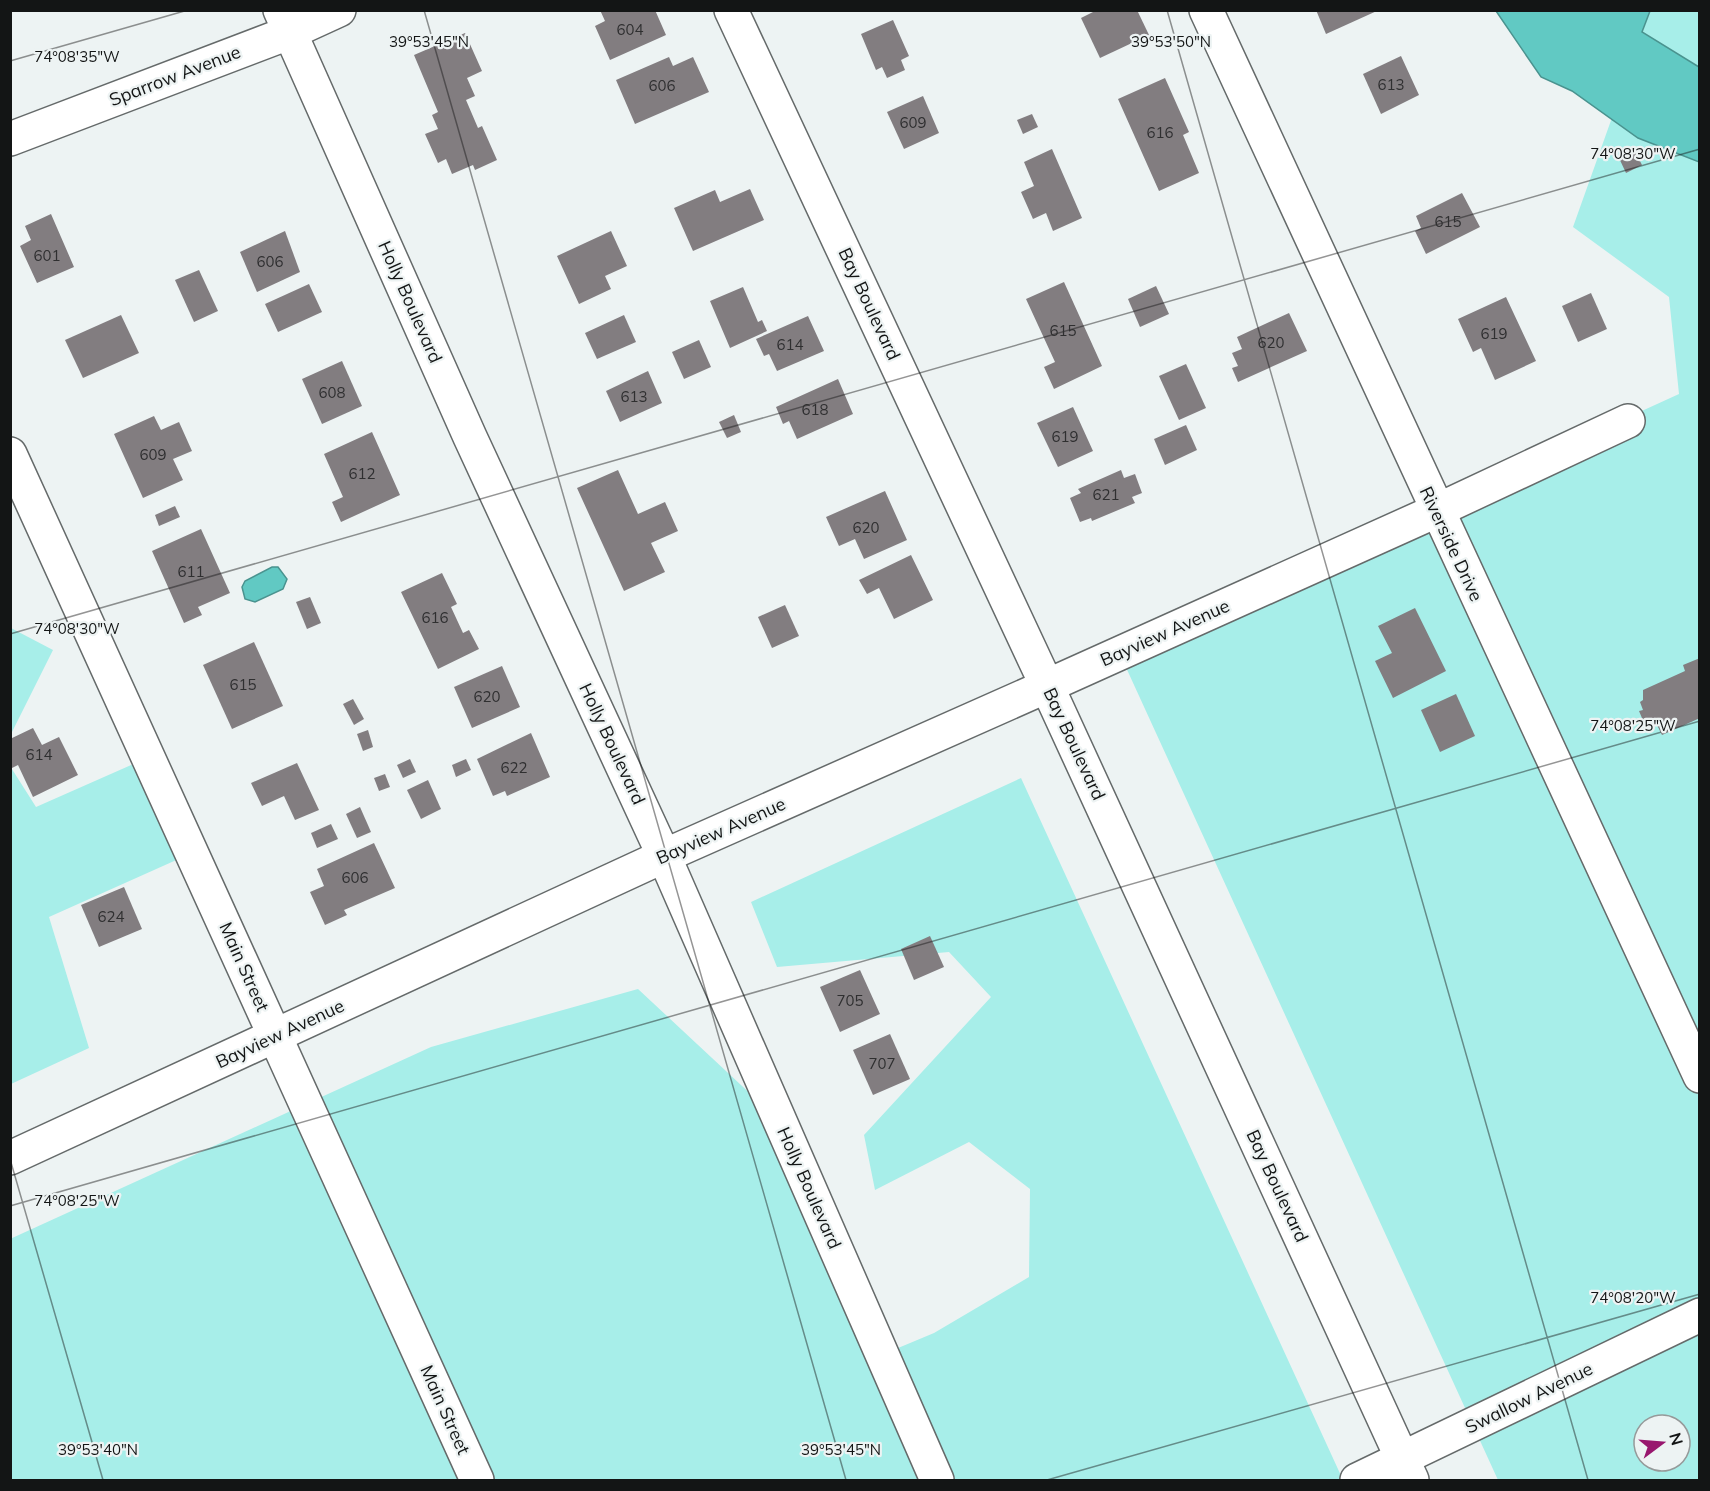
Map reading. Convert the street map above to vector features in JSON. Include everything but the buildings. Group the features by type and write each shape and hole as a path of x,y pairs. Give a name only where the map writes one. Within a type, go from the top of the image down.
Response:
{"street":[{"name":"Sparrow Avenue","path":"10,139 286,21 339,10"},
{"name":"Bay Boulevard","path":"731,10 1047,686 1407,1470"},
{"name":"Riverside Drive","path":"1206,10 1436,511 1700,1076"},
{"name":"Holly Boulevard","path":"286,21 470,437 664,856 937,1480"},
{"name":"Bayview Avenue","path":"10,1158 664,856 1436,511 1628,421"},
{"name":"Main Street","path":"10,454 477,1480"},
{"name":"Swallow Avenue","path":"1357,1480 1407,1470 1700,1314"}],"shaded area":[{"path":"1496,11 1650,11 1642,32 1699,67 1699,162 1638,138 1572,91 1541,77"},
{"path":"1650,11 1699,11 1699,1480 1498,1480 1118,650 1679,394 1669,297 1573,227"},
{"path":"272,567 278,567 287,579 283,589 255,602 245,599 242,587 245,581"},
{"path":"11,628 53,650 11,734"},
{"path":"147,758 192,853 49,917 89,1048 11,1084 10,766 36,807"},
{"path":"1021,778 1343,1480 11,1480 10,1239 431,1047 638,989 756,1099 867,1361 934,1333 1029,1277 1030,1189 969,1142 875,1190 864,1135 991,997 949,952 777,967 751,902"}]}
